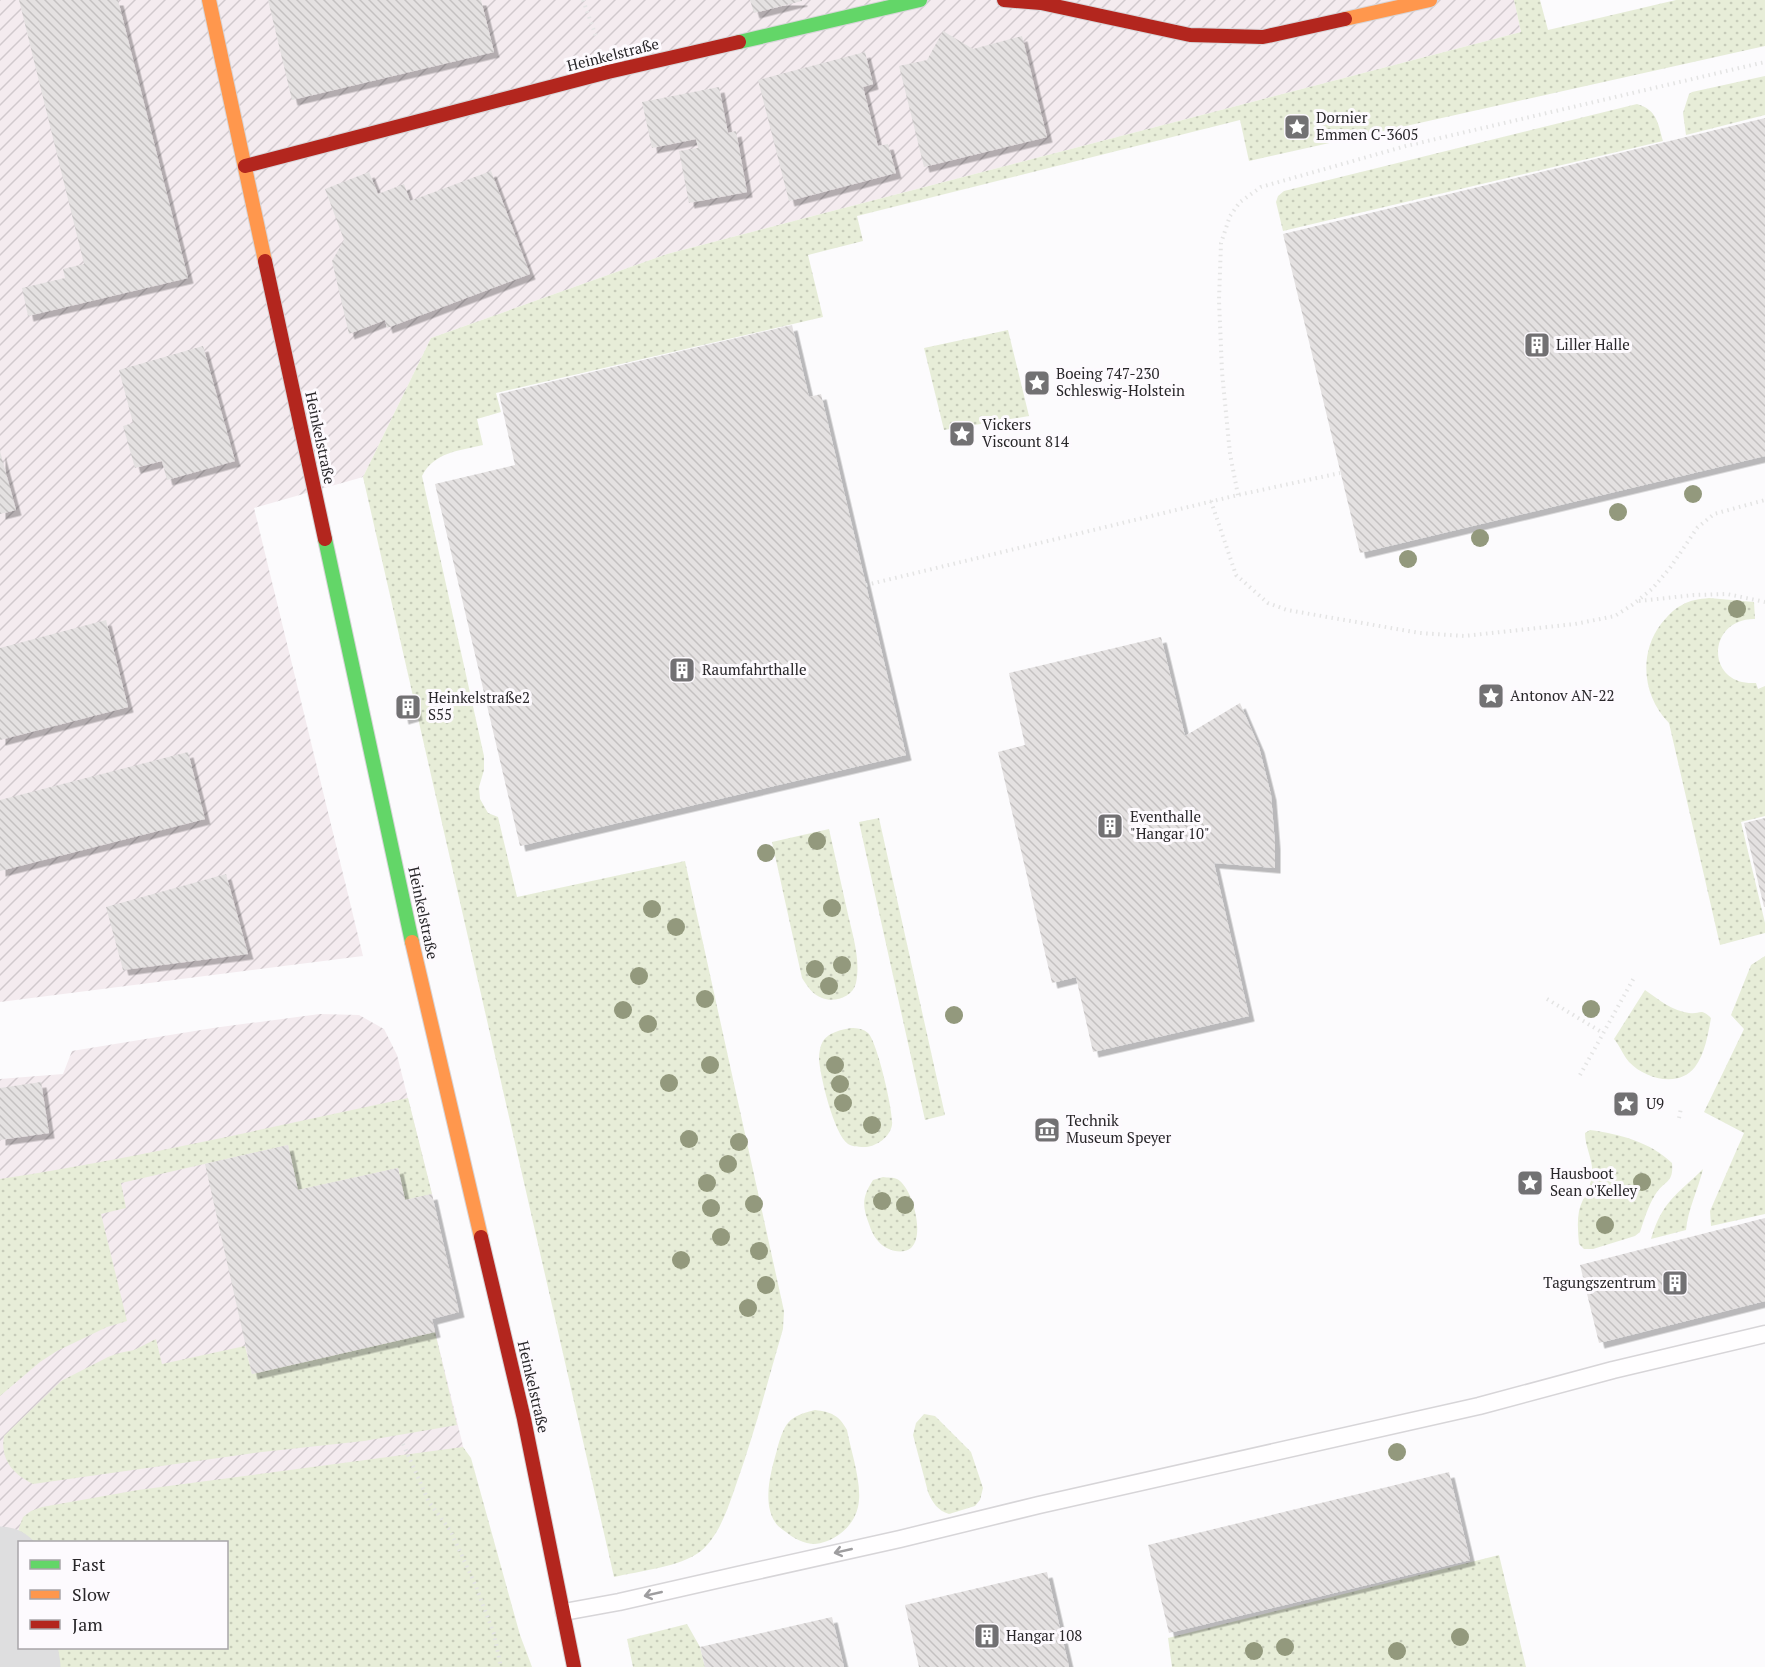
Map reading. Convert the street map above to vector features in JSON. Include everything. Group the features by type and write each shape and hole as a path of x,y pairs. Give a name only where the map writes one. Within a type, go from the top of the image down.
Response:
{"street":[{"name":"Heinkelstraße","path":"209,0 416,962 524,1419 574,1667"},
{"name":"Heinkelstraße","path":"245,166 608,72 920,0"},
{"path":"1004,0 1041,3 1190,35 1263,37 1430,0"}],"lane":[{"path":"564,1612 620,1602 900,1539 1039,1505 1479,1406 1613,1370 1765,1334"}],"path":[{"path":"583,0 608,72"},
{"path":"1238,495 1230,454 1222,372 1219,300 1221,243 1230,216 1240,202 1261,187 1406,146 1765,62"},
{"path":"866,585 1211,501 1340,473"},
{"path":"1211,501 1236,575 1268,603 1287,610 1420,633 1464,636 1575,624 1615,616 1652,589 1670,568 1697,528 1714,514 1765,500"},
{"path":"1638,601 1727,594 1765,602"},
{"path":"1580,1075 1635,976"},
{"path":"1547,999 1604,1033"},
{"path":"1679,1118 1681,1108"},
{"path":"403,1444 429,1502 450,1530 476,1584 494,1634 501,1667"}],"shaded area":[{"path":"0,0 1514,0 1521,32 667,254 431,338 363,477 254,508 363,956 0,1002"},
{"path":"320,1014 359,1015 384,1029 397,1055 459,1312 432,1319 517,1667 0,1667 0,1079 63,1074 72,1051 213,1028"}],"green space":[{"path":"1514,0 1540,0 1548,30 1676,0 1765,0 1765,46 1249,161 1240,120 857,216 863,241 808,255 823,317 496,393 501,412 477,419 483,445 440,457 427,468 422,476 484,756 484,770 479,787 480,799 488,813 498,817 517,897 685,861 784,1311 783,1329 750,1444 727,1510 714,1537 701,1551 682,1561 614,1577 363,477 431,338 667,254 1521,32"},
{"path":"1765,76 1765,115 1686,135 1683,113 1689,94"},
{"path":"1637,104 1653,114 1663,141 1283,231 1276,202 1278,196 1284,191"},
{"path":"1008,330 1029,416 944,430 924,348"},
{"path":"1709,598 1754,602 1755,619 1741,621 1730,627 1722,636 1718,647 1719,658 1722,668 1730,677 1742,682 1756,683 1758,689 1765,686 1765,816 1741,822 1765,923 1765,933 1720,945 1669,723 1660,713 1654,701 1647,675 1649,648 1661,624 1670,613 1685,603"},
{"path":"879,818 945,1115 925,1120 859,822"},
{"path":"829,829 857,955 854,988 842,998 832,1000 816,995 802,978 772,842"},
{"path":"1765,956 1765,1214 1711,1226 1710,1211 1744,1133 1704,1112 1744,1029 1731,1015 1751,965"},
{"path":"1645,990 1677,1010 1702,1012 1711,1018 1706,1044 1695,1067 1688,1074 1662,1079 1644,1073 1629,1062 1614,1039"},
{"path":"851,1028 868,1033 872,1039 884,1078 892,1118 891,1129 886,1137 879,1143 866,1147 850,1145 843,1138 833,1117 820,1067 819,1052 823,1041 832,1033"},
{"path":"408,1098 432,1194 405,1200 398,1168 298,1190 288,1145 121,1183 126,1208 101,1214 127,1321 107,1327 57,1351 40,1362 0,1396 0,1179 153,1152"},
{"path":"1590,1130 1644,1144 1672,1163 1672,1170 1670,1178 1653,1199 1640,1232 1635,1236 1593,1249 1584,1249 1579,1244 1578,1219 1580,1206 1592,1175 1585,1133"},
{"path":"1703,1169 1686,1230 1651,1239 1665,1207"},
{"path":"883,1177 895,1178 902,1183 911,1199 917,1219 917,1229 914,1244 907,1250 891,1250 882,1245 874,1235 867,1218 864,1202 867,1192 873,1180"},
{"path":"435,1332 457,1425 364,1441 262,1452 33,1484 19,1476 6,1459 4,1436 61,1381 108,1357 134,1350 156,1339 162,1364 245,1346 252,1374"},
{"path":"815,1410 834,1415 847,1430 858,1479 859,1498 856,1514 848,1527 830,1540 815,1544 795,1538 777,1525 771,1514 768,1496 772,1467 788,1422 799,1415"},
{"path":"924,1414 935,1416 971,1452 983,1488 980,1500 975,1506 949,1514 931,1499 913,1435 916,1423"},
{"path":"463,1447 471,1458 520,1635 532,1667 35,1667 32,1649 228,1649 228,1541 18,1541 18,1551 17,1540 19,1528 23,1517 31,1511 42,1507 138,1490"},
{"path":"1499,1555 1526,1667 1172,1667 1168,1638"},
{"path":"687,1624 700,1647 705,1667 633,1667 627,1639"}],"building":[{"path":"19,0 118,0 188,278 28,316 22,288 65,278 63,269 84,264"},
{"path":"268,0 481,0 494,52 292,100"},
{"path":"750,0 802,0 802,1 754,13"},
{"path":"943,31 973,49 1022,36 1047,137 924,167 899,66 927,60"},
{"path":"865,52 873,84 863,87 878,146 888,144 896,173 789,201 758,80"},
{"path":"719,87 728,133 736,131 747,192 689,203 679,151 698,148 696,139 652,148 642,102"},
{"name":"Liller Halle","path":"1765,118 1765,456 1360,553 1283,234"},
{"path":"491,171 530,274 387,328 385,320 349,334 332,261 344,240 325,189 369,172 378,194 404,184 410,201"},
{"name":"Raumfahrthalle","path":"792,325 809,397 821,394 906,755 520,846 435,484 515,465 499,394"},
{"path":"203,346 235,461 167,480 162,461 135,468 123,426 133,423 119,370"},
{"path":"0,451 16,510 0,514"},
{"path":"106,620 128,707 0,740 0,648"},
{"name":"Eventhalle \"Hangar 10\"","path":"1161,637 1185,736 1240,703 1259,747 1271,795 1275,868 1214,863 1249,1016 1093,1052 1076,977 1052,983 998,752 1025,745 1009,673"},
{"name":"Heinkelstraße2 S55","path":"413,695 417,715 403,719 399,699"},
{"path":"188,752 205,819 0,871 0,800"},
{"path":"1765,818 1765,907 1764,907 1744,823"},
{"path":"226,874 248,954 123,970 106,907"},
{"path":"41,1082 49,1133 0,1140 0,1088"},
{"path":"288,1145 298,1190 398,1168 405,1200 432,1194 459,1312 432,1319 435,1332 252,1374 205,1164"},
{"name":"Tagungszentrum","path":"1765,1218 1765,1301 1599,1343 1580,1265"},
{"path":"1449,1472 1470,1560 1169,1633 1148,1545"},
{"name":"Hangar 108","path":"1047,1572 1069,1667 919,1667 905,1605"},
{"path":"832,1617 844,1667 705,1667 700,1647"}],"taxiway":[{"path":"0,1573 14,1667"}],"traffic: fast":[{"path":"739,42 920,0"},
{"path":"325,539 412,942"}],"traffic: slow":[{"path":"209,0 265,261"},
{"path":"1345,19 1430,0"},
{"path":"412,942 481,1237"}],"traffic: jam":[{"path":"1004,0 1041,3 1190,35 1263,37 1345,19"},
{"path":"245,166 608,72 739,42"},
{"path":"265,261 325,539"},
{"path":"481,1237 524,1419 574,1667"}],"place":[{"name":"Dornier Emmen C-3605","path":"1297,127"},
{"name":"Liller Halle","path":"1537,345"},
{"name":"Boeing 747-230 Schleswig-Holstein","path":"1037,383"},
{"name":"Vickers Viscount 814","path":"962,434"},
{"name":"Raumfahrthalle","path":"682,670"},
{"name":"Antonov AN-22","path":"1491,696"},
{"name":"Heinkelstraße2 S55","path":"408,707"},
{"name":"Eventhalle \"Hangar 10\"","path":"1110,826"},
{"name":"U9","path":"1626,1104"},
{"name":"Technik Museum Speyer","path":"1047,1130"},
{"name":"Hausboot Sean o'Kelley","path":"1530,1183"},
{"name":"Tagungszentrum","path":"1675,1283"},
{"name":"Hangar 108","path":"987,1636"}]}
